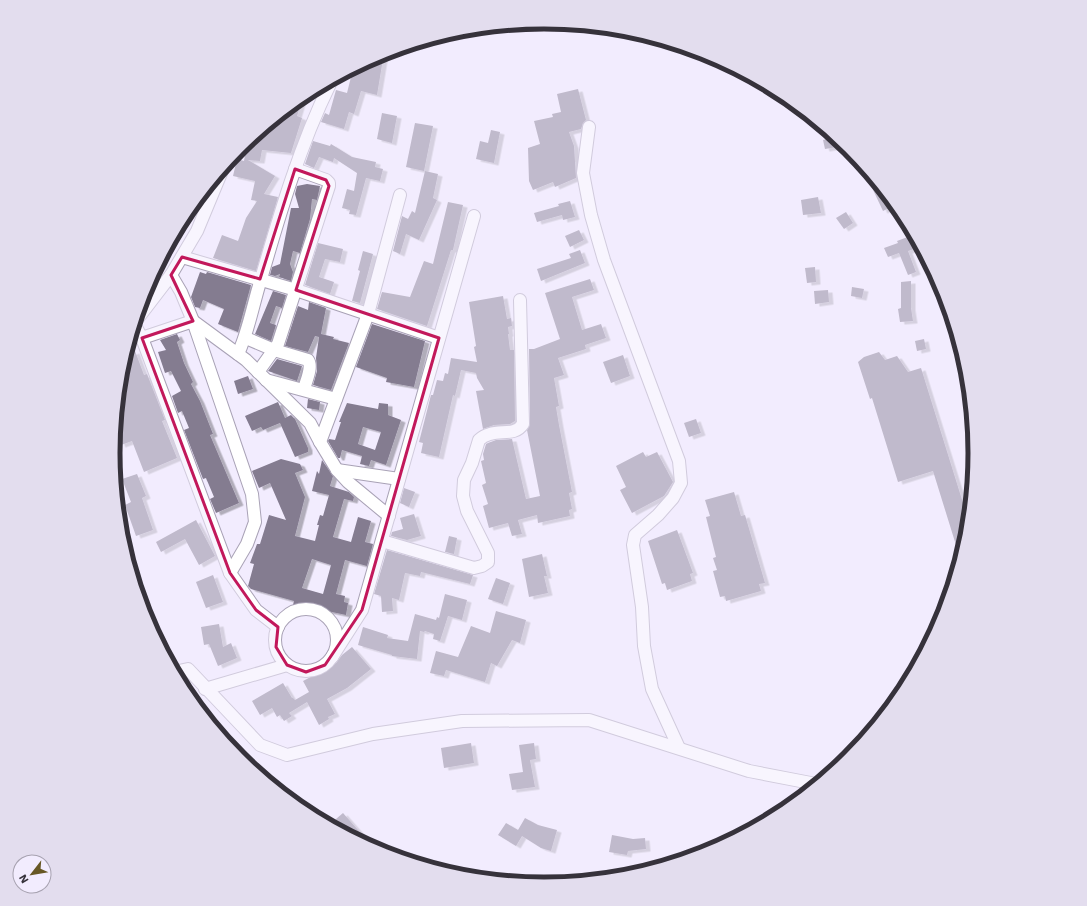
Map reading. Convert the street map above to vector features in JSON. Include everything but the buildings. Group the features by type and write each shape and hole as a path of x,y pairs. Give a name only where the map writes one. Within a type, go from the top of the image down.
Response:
{"street":[{"path":"238,354 246,338 260,279 295,169 318,108 328,88"},
{"path":"589,127 583,172 591,215 604,260 679,461 681,483 674,498 658,515 635,535 633,545 642,606 644,646 652,688 679,748"},
{"path":"262,376 278,344 329,186 329,183 326,180 295,169"},
{"path":"145,310 171,275 197,231 217,183"},
{"path":"320,442 368,314 400,195"},
{"path":"332,658 337,648 338,638 330,619 322,613 312,609 302,609 292,612 284,618 278,627 275,637 276,647 280,657 287,665 296,670 306,672 316,670 325,665 332,658 362,610 474,216"},
{"path":"182,256 296,290 439,338"},
{"path":"171,275 181,292 194,321 252,494 255,522 246,544 230,573"},
{"path":"382,541 474,568 482,566 488,562 488,553 467,510 463,496 464,480 472,463 479,440 491,433 515,431 523,424 520,300"},
{"path":"142,338 194,321"},
{"path":"194,321 238,354 310,423 337,470 348,482 389,516"},
{"path":"138,330 230,573 256,610 278,627"},
{"path":"246,338 274,350 308,360 310,363 310,368 304,389"},
{"path":"262,376 336,399"},
{"path":"337,470 399,479"},
{"path":"205,689 287,665"},
{"path":"180,671 188,669 205,689 260,745 287,755 373,734 462,721 589,720 749,771 810,783"}],"highlighted area":[{"path":"295,169 326,180 329,186 296,290 439,338 362,610 325,665 306,672 287,665 276,647 278,627 256,610 230,573 142,338 193,321 171,275 182,257 260,279"}]}
